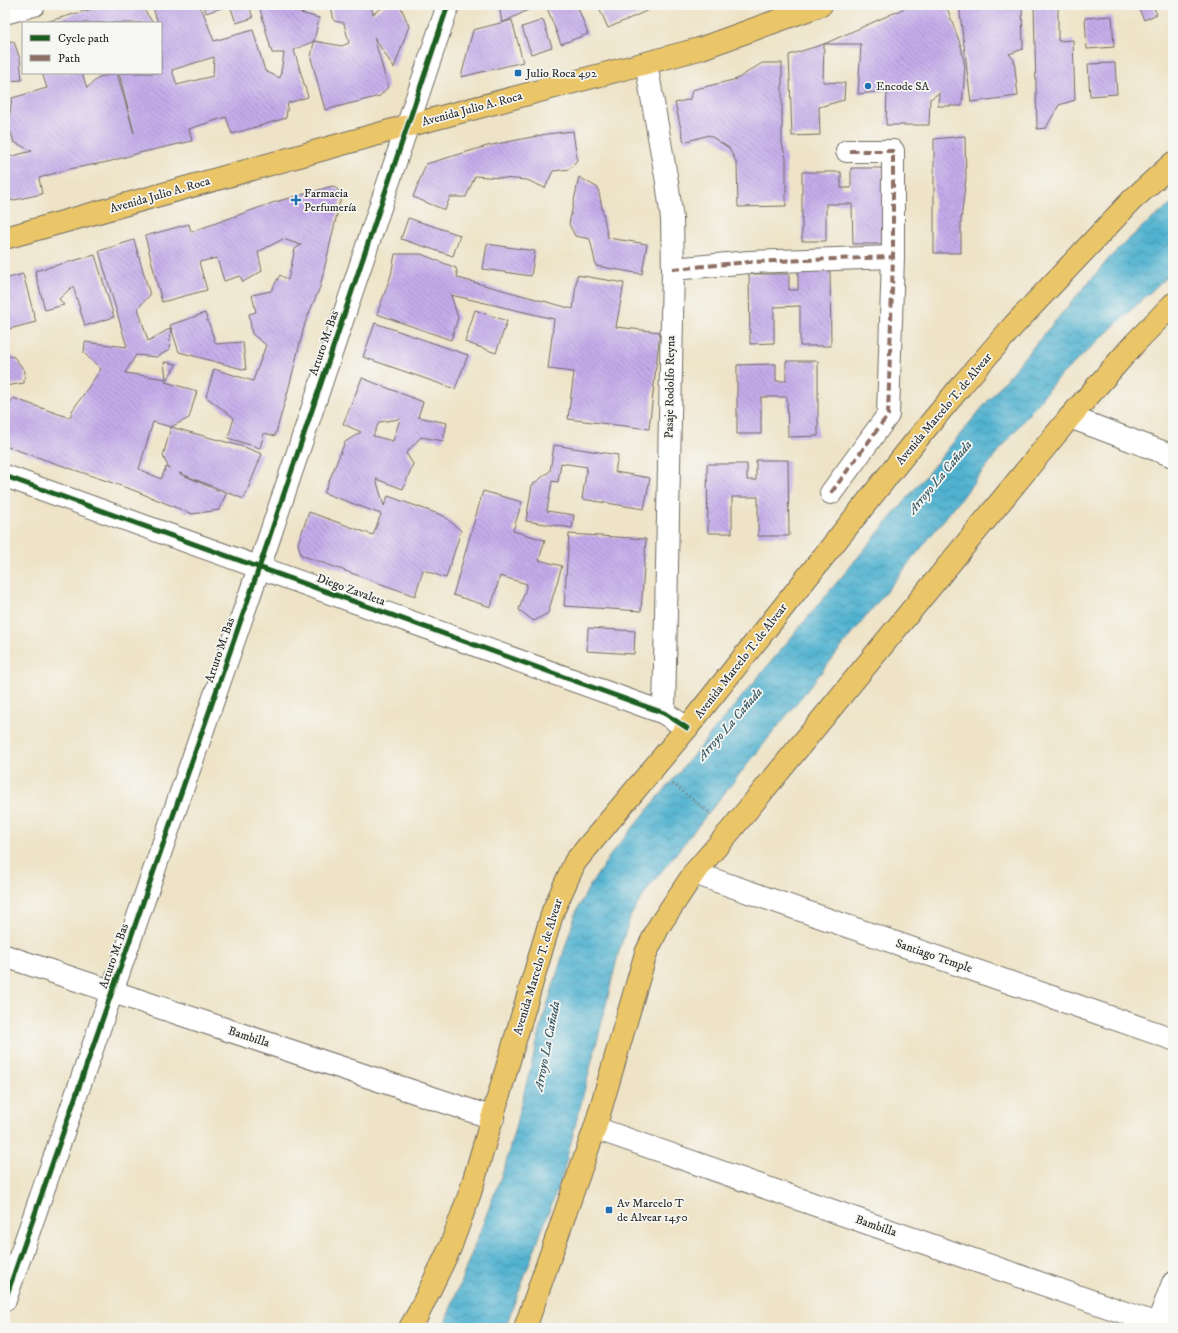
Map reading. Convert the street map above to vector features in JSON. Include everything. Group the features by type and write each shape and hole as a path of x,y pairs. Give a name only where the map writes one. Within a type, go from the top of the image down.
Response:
{"main road":[{"name":"Avenida Julio A. Roca","path":"5,238 407,126 699,49 821,5"},
{"name":"Avenida Marcelo T. de Alvear","path":"410,1328 450,1248 470,1193 553,911 565,880 575,862 654,769 961,386 1014,325 1132,200 1173,163"},
{"path":"525,1328 595,1128 646,953 658,926 694,873 1070,417 1135,343 1173,304"}],"street":[{"path":"5,13 34,5"},
{"name":"Arturo M. Bas","path":"5,1300 259,568 448,5"},
{"name":"Pasaje Rodolfo Reyna","path":"646,64 672,219 673,269 664,713"},
{"path":"831,494 888,415 892,257 892,151 847,151"},
{"path":"673,269 749,262 892,257"},
{"path":"1070,417 1173,456"},
{"name":"Diego Zavaleta","path":"5,476 664,713 687,728"},
{"name":"Santiago Temple","path":"694,873 1173,1039"},
{"name":"Bambilla","path":"5,956 493,1118"},
{"name":"Bambilla","path":"595,1128 1157,1326"},
{"path":"1157,1326 1173,1283"}],"path":[{"path":"654,769 731,830"}],"water":[{"name":"Arroyo La Cañada","path":"1173,203 1173,271 1056,380 649,887 631,915 618,955 562,1177 505,1328 443,1328 505,1166 545,1012 576,912 589,887 611,854 1021,361 1112,255 1143,226"}],"building":[{"path":"106,5 141,5 152,22 46,22"},
{"path":"152,5 198,5 203,12 214,41 253,30 265,71 280,78 284,53 272,53 259,5 322,5 297,12 319,18 314,41 294,50 308,97 288,103 286,118 232,134 226,117 189,129 192,141 139,153 108,162 69,169 39,178 42,194 5,202 5,158 32,151 14,142 8,125 12,98 47,88 42,74 82,74 87,88 99,77 117,74 134,133 119,74 162,74 162,22 158,22","holes":["214,57 213,76 177,85 172,70"]},
{"path":"204,5 230,5 206,13"},
{"path":"230,5 249,5 253,18 236,23"},
{"path":"331,5 371,5 373,14 386,5 400,5 409,26 394,68 374,37 388,87 380,96 325,110 311,58 314,41 342,46 349,43 344,23 334,21"},
{"path":"499,5 533,5 530,9 502,23"},
{"path":"546,5 577,5 588,34 561,44"},
{"path":"598,5 660,5 608,28"},
{"path":"912,5 946,5 961,46 965,68 962,106 938,106 939,93 930,99 929,125 886,125 887,91 858,94 861,44 824,44"},
{"path":"959,5 1022,5 1023,49 1009,54 1014,60 1018,96 971,102"},
{"path":"1034,5 1058,5 1058,41 1073,40 1075,100 1059,105 1046,128 1037,129"},
{"path":"1137,5 1152,5 1157,14 1144,20"},
{"path":"1112,16 1114,47 1087,49 1085,18"},
{"path":"512,20 523,62 461,77 473,30"},
{"path":"543,20 552,47 531,54 522,27"},
{"path":"5,40 14,42 20,59 22,80 7,81 6,86"},
{"path":"824,44 823,82 845,83 844,100 819,107 820,135 792,136 789,55"},
{"path":"762,63 782,63 782,144 786,158 786,206 738,207 737,164 729,148 709,135 684,142 675,103 690,99 692,90 737,79"},
{"path":"1115,63 1117,94 1090,96 1088,64"},
{"path":"573,131 577,160 570,169 553,171 545,188 527,180 475,176 466,197 450,197 445,210 413,197 426,164 487,146 547,134"},
{"path":"965,136 966,178 961,220 961,253 934,253 934,139"},
{"path":"851,168 883,168 883,244 853,244 852,204 826,204 826,241 802,241 802,172 841,172 841,188 851,188"},
{"path":"579,177 598,188 608,238 647,244 642,274 596,266 590,239 575,236 569,224"},
{"path":"333,186 342,193 320,287 305,323 275,436 264,433 260,448 228,438 234,418 206,397 214,369 253,381 266,345 252,334 249,314 256,312 252,295 271,291 280,275 288,280 295,249 301,245 283,239 258,252 262,271 243,282 240,276 224,281 217,258 199,262 207,290 162,302 145,236 189,224 191,232 275,202"},
{"path":"408,218 460,235 453,256 401,239"},
{"path":"134,240 150,295 138,308 148,341 171,328 169,350 157,357 136,355 125,373 166,379 164,362 177,364 165,382 197,391 189,418 171,427 244,447 262,454 244,499 179,473 226,494 219,510 192,514 133,490 5,446 5,405 8,406 13,398 70,418 72,411 101,369 84,353 85,342 127,347 99,251","holes":["153,422 171,427 163,456 169,469 166,467 161,479 139,469"]},
{"path":"487,244 535,251 531,276 483,269"},
{"path":"395,254 421,254 456,268 458,278 573,309 577,275 624,283 616,327 660,332 649,429 568,419 574,372 548,369 554,319 451,295 458,318 451,340 377,314 391,275"},
{"path":"95,255 114,317 85,326 73,286 59,299 64,305 45,310 35,271"},
{"path":"798,270 830,270 831,346 800,346 800,306 774,307 774,343 750,344 749,274 789,274 789,290 798,290"},
{"path":"23,274 36,322 5,330 5,279"},
{"path":"475,310 507,321 496,353 465,342"},
{"path":"205,313 216,344 243,342 246,370 179,352 170,325"},
{"path":"375,323 468,355 455,389 363,357"},
{"path":"5,355 14,357 25,371 24,383 5,386"},
{"path":"786,361 818,361 818,436 788,437 787,397 761,397 761,434 737,434 737,365 776,364 776,381 786,381"},
{"path":"362,378 423,402 418,417 447,423 443,441 421,437 406,453 413,464 403,489 376,479 384,506 388,496 444,516 461,531 446,578 423,570 415,596 301,555 298,543 309,512 373,535 381,514 324,493 345,442 361,432 343,424","holes":["400,419 393,441 373,436 379,422"]},
{"path":"554,445 618,455 615,472 650,478 644,509 582,499 587,467 561,463 558,482 552,481 547,511 574,515 572,528 526,521 532,485 550,471"},
{"path":"756,460 788,460 789,536 758,536 758,497 732,497 732,533 708,533 707,464 747,464 747,480 756,480"},
{"path":"483,491 522,502 513,531 545,540 539,560 562,566 548,613 534,621 519,610 527,584 500,576 491,607 453,595"},
{"path":"569,534 646,539 641,611 564,606"},
{"path":"588,628 635,631 634,654 587,651"}],"marked path":[{"path":"831,493 888,415 893,257 893,151 847,151"},
{"path":"673,269 749,262 893,257"}],"cycle path":[{"path":"5,1300 259,568 448,5"},
{"path":"5,476 664,713 687,728"}],"place":[{"name":"Julio Roca 492","path":"518,73"},
{"name":"Encode SA","path":"868,86"},
{"name":"Farmacia Perfumería","path":"296,200"},
{"name":"Av Marcelo T de Alvear 1450","path":"609,1210"}]}
